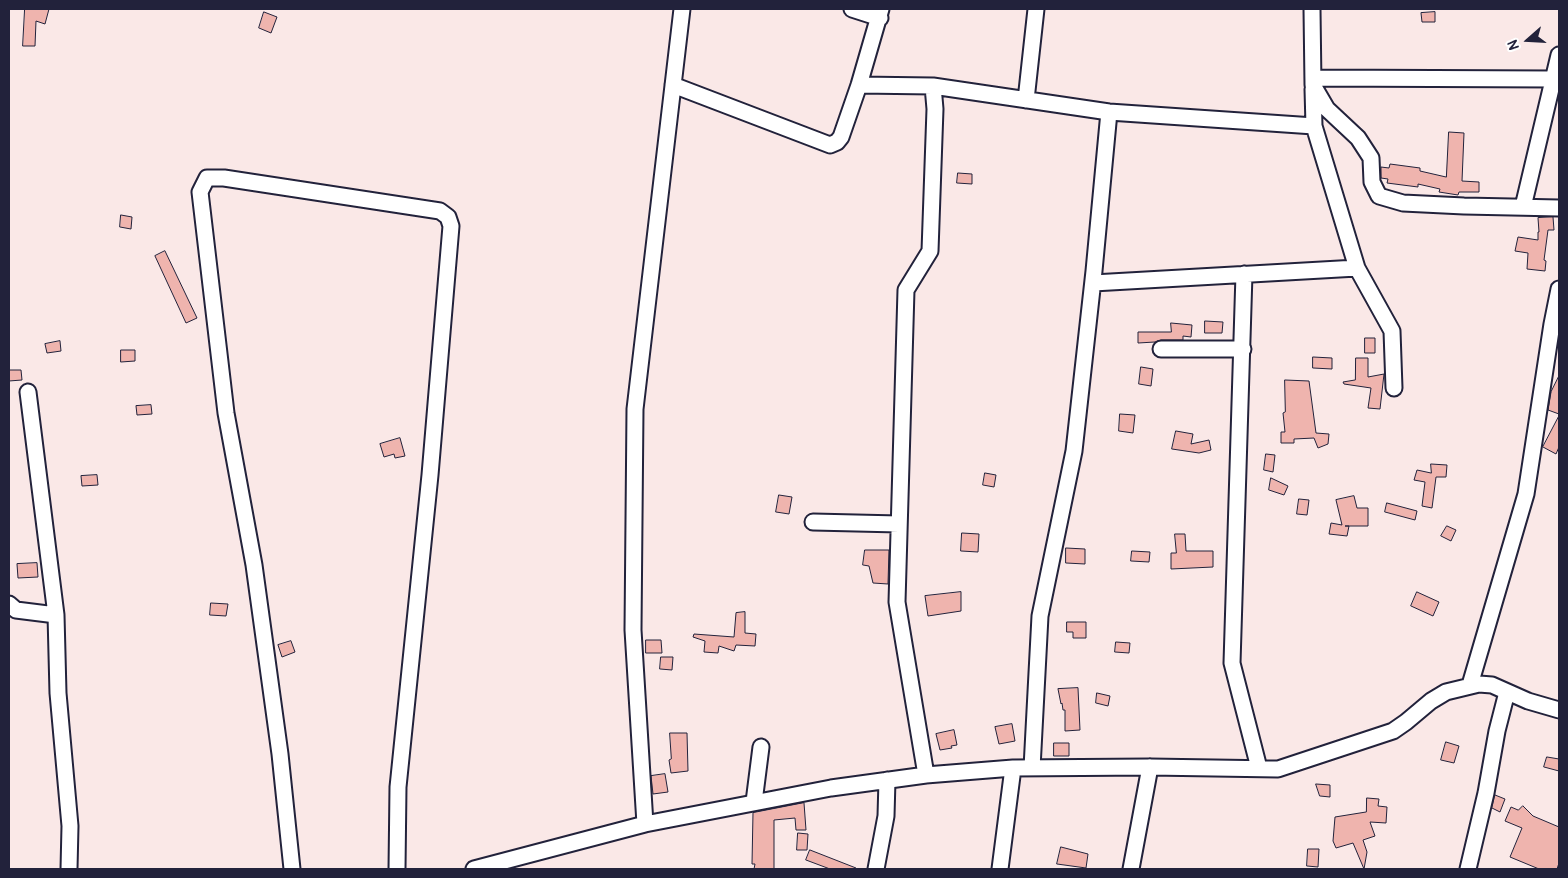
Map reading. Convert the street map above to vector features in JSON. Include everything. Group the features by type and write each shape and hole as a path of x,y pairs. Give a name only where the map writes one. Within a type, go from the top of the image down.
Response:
{"street":[{"path":"645,824 633,630 635,408 682,9"},
{"path":"673,85 830,145 837,142 841,137 881,13 852,9"},
{"path":"1026,100 1036,9"},
{"path":"1312,9 1314,126 1357,268 1392,331 1394,388"},
{"path":"1523,207 1559,55"},
{"path":"1313,81 1554,79"},
{"path":"1313,81 1327,109 1358,138 1371,158 1372,182 1379,196 1403,203 1559,208"},
{"path":"859,85 933,86 1109,112 1314,126"},
{"path":"926,775 897,602 906,290 930,251 933,86"},
{"path":"1032,768 1040,616 1074,451 1093,283 1109,112"},
{"path":"292,869 280,754 254,565 226,413 200,192 207,178 224,178 440,211 448,217 452,226 430,475 398,787 397,869"},
{"path":"1093,283 1357,268"},
{"path":"1244,274 1232,664 1259,768"},
{"path":"1470,685 1526,494 1559,288"},
{"path":"1161,349 1243,349"},
{"path":"28,392 56,615 58,693 70,826 69,869"},
{"path":"813,522 900,524"},
{"path":"9,604 16,610 56,615"},
{"path":"474,869 645,824 831,788 926,775 1013,768 1278,768 1385,734 1406,722 1430,702 1446,692 1470,685 1492,685 1528,701 1559,710"},
{"path":"1468,869 1486,793 1496,731 1507,692"},
{"path":"754,802 761,747"},
{"path":"1131,869 1150,767"},
{"path":"1000,869 1013,768"},
{"path":"876,869 886,816 887,780"}],"building":[{"path":"25,9 49,9 45,24 36,21 35,46 23,46"},
{"path":"264,12 277,17 271,33 259,28"},
{"path":"1435,12 1435,22 1422,22 1421,13"},
{"path":"1449,132 1464,133 1462,181 1479,182 1479,192 1459,192 1458,195 1439,192 1440,189 1418,184 1418,187 1387,183 1388,179 1381,178 1381,167 1389,168 1390,164 1420,168 1420,171 1446,177"},
{"path":"958,173 972,174 972,184 957,183"},
{"path":"121,215 132,217 131,229 120,227"},
{"path":"1553,217 1554,230 1548,230 1544,260 1546,261 1545,271 1527,269 1528,253 1515,251 1518,237 1538,240 1538,218"},
{"path":"165,251 197,318 186,323 155,256"},
{"path":"1205,321 1223,322 1222,333 1205,333"},
{"path":"1171,323 1192,325 1191,337 1183,336 1183,340 1138,343 1138,332 1171,332"},
{"path":"1365,338 1375,338 1375,353 1365,353"},
{"path":"60,341 61,351 47,353 45,344"},
{"path":"121,350 135,350 135,361 121,362"},
{"path":"1313,357 1332,358 1332,369 1313,368"},
{"path":"1356,358 1368,358 1368,377 1384,374 1380,409 1368,408 1371,388 1344,384 1343,382 1355,380"},
{"path":"1141,367 1153,369 1151,386 1139,384"},
{"path":"9,370 21,370 22,380 9,381"},
{"path":"1559,376 1559,414 1548,410 1551,392"},
{"path":"1285,380 1309,381 1316,433 1329,434 1328,444 1318,448 1314,438 1294,439 1294,443 1281,443 1281,432 1285,432 1283,413 1285,412"},
{"path":"151,405 152,414 137,415 136,406"},
{"path":"1120,414 1135,415 1133,433 1119,431"},
{"path":"1559,416 1559,447 1556,454 1543,447"},
{"path":"1176,431 1193,434 1191,444 1209,440 1211,450 1199,453 1172,449"},
{"path":"400,438 405,456 395,458 394,454 384,457 380,444"},
{"path":"1266,454 1275,455 1273,472 1264,470"},
{"path":"1431,464 1447,465 1446,477 1436,477 1432,508 1422,506 1425,482 1414,480 1417,470 1431,473"},
{"path":"985,473 996,475 994,487 983,485"},
{"path":"97,475 98,485 82,486 81,476"},
{"path":"1271,478 1288,486 1284,495 1269,490"},
{"path":"779,495 792,497 789,514 776,512"},
{"path":"1354,496 1357,508 1368,508 1368,526 1349,526 1347,536 1329,534 1331,523 1342,525 1336,500"},
{"path":"1299,499 1309,500 1307,515 1297,514"},
{"path":"1387,503 1417,511 1415,520 1385,512"},
{"path":"1447,526 1456,530 1451,541 1441,536"},
{"path":"962,533 979,534 978,552 961,551"},
{"path":"1175,534 1185,534 1186,551 1213,551 1213,567 1171,569 1171,553 1176,553"},
{"path":"1066,548 1085,549 1085,564 1066,563"},
{"path":"865,550 889,550 888,584 873,583 869,566 863,565"},
{"path":"1132,551 1150,552 1149,562 1131,561"},
{"path":"37,563 38,577 18,578 17,564"},
{"path":"961,592 961,611 928,616 925,596"},
{"path":"1417,592 1439,602 1433,616 1411,606"},
{"path":"211,603 228,604 226,616 210,615"},
{"path":"745,612 745,633 756,634 755,646 736,645 734,651 719,646 718,653 704,652 705,641 693,637 694,634 734,637 736,613"},
{"path":"1067,622 1086,622 1086,638 1073,638 1073,632 1067,632"},
{"path":"646,640 661,640 662,653 646,653"},
{"path":"291,641 295,652 282,657 278,645"},
{"path":"1116,642 1130,643 1129,653 1115,652"},
{"path":"661,657 673,657 672,670 660,669"},
{"path":"1078,688 1080,730 1065,731 1065,710 1063,710 1061,704 1058,689"},
{"path":"1097,693 1110,696 1108,706 1096,703"},
{"path":"1012,724 1015,741 999,744 995,727"},
{"path":"954,730 957,745 940,750 936,734"},
{"path":"670,733 687,733 688,771 671,773 669,760 671,759"},
{"path":"1446,742 1459,746 1454,763 1441,760"},
{"path":"1054,743 1069,743 1069,756 1054,756"},
{"path":"1547,757 1559,759 1559,771 1544,767"},
{"path":"665,774 668,792 653,794 651,776"},
{"path":"1316,784 1330,785 1330,797 1320,796"},
{"path":"1495,795 1505,799 1500,812 1492,808"},
{"path":"1367,798 1379,799 1378,806 1387,807 1386,823 1370,822 1375,836 1363,840 1367,852 1364,869 1353,843 1336,848 1333,841 1335,817 1366,812"},
{"path":"804,803 806,830 796,830 795,818 774,820 774,869 754,869 755,864 752,864 753,813"},
{"path":"1523,806 1533,816 1559,827 1559,863 1557,869 1539,869 1510,857 1522,828 1505,821 1511,807 1518,810"},
{"path":"798,833 808,834 807,850 797,850"},
{"path":"1061,847 1088,854 1086,868 1057,864"},
{"path":"1308,849 1319,849 1318,867 1307,866"},
{"path":"810,850 856,869 830,869 806,860"}]}
